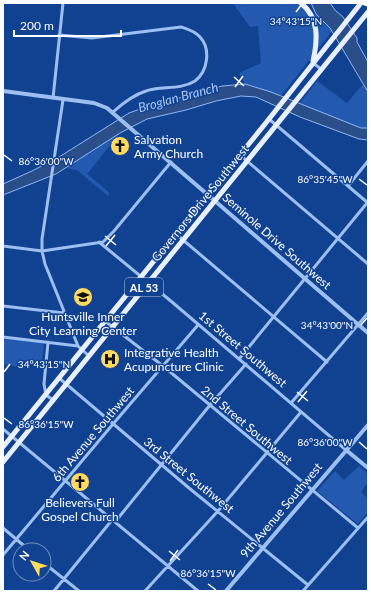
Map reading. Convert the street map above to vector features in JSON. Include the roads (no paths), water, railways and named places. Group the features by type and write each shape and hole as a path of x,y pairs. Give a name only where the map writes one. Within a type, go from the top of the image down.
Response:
{"main road":[{"path":"301,3 309,11 315,25 317,41 313,63"},
{"name":"Governors Drive Southwest","path":"3,447 287,97 360,3"},
{"name":"Governors Drive Southwest","path":"3,462 368,12"},
{"path":"360,22 368,17"}],"street":[{"path":"53,98 63,3"},
{"path":"59,35 92,38 181,27 192,31 200,37 205,46 208,60 196,80 185,85 147,90 133,96 113,112"},
{"path":"313,63 321,69"},
{"name":"Seminole Drive Southwest","path":"3,91 97,104 113,112 368,333"},
{"path":"63,100 42,238 42,251 45,264 78,346 89,356"},
{"path":"239,359 368,203 269,118"},
{"path":"240,155 368,264"},
{"path":"348,186 368,161"},
{"path":"3,246 42,251 103,242 114,231 171,162"},
{"path":"176,234 327,362"},
{"name":"1st Street Southwest","path":"99,242 368,468"},
{"path":"3,306 64,313"},
{"path":"290,403 368,313"},
{"name":"2nd Street Southwest","path":"105,321 163,366 358,528"},
{"name":"6th Avenue Southwest","path":"3,555 64,481 198,325"},
{"path":"3,337 78,346"},
{"path":"48,342 44,384 46,395 54,400"},
{"path":"54,591 246,364"},
{"name":"3rd Street Southwest","path":"59,378 161,465 308,585"},
{"path":"145,591 218,511 301,412"},
{"name":"9th Avenue Southwest","path":"226,591 368,425"},
{"path":"3,430 198,591"},
{"path":"303,591 368,516"},
{"path":"3,528 20,542"},
{"path":"52,569 78,591"}],"place":[{"name":"Salvation Army Church","path":"120,146"},
{"name":"Huntsville Inner City Learning Center","path":"83,297"},
{"name":"Integrative Health Acupuncture Clinic","path":"110,359"},
{"name":"Believers Full Gospel Church","path":"80,482"}],"water label":[{"name":"Broglan Branch","path":"178,97"}]}
